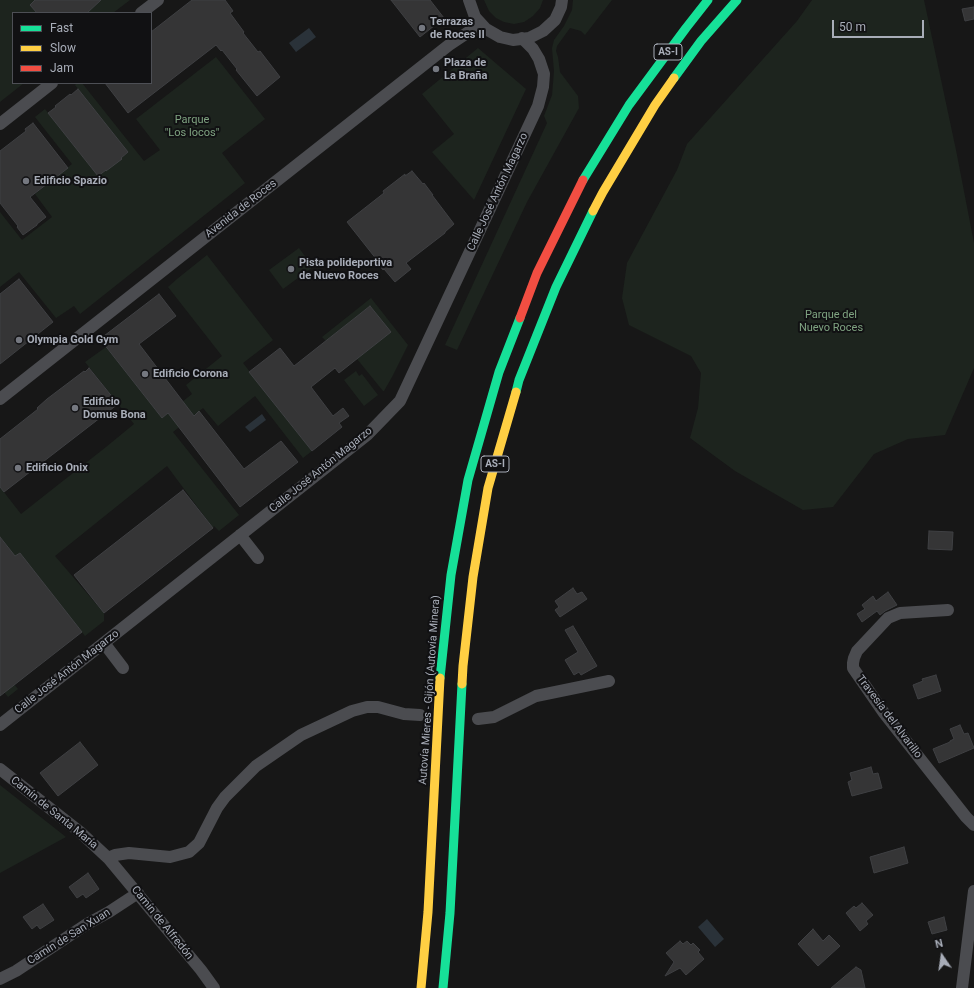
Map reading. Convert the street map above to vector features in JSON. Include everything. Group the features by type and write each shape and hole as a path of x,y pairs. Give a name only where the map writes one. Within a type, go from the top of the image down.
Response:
{"highway":[{"name":"Autovía Mieres - Gijón (Autovía Minera)","path":"421,988 429,904 441,665 451,575 468,480 499,372 537,273 583,180 629,105 708,0"},
{"name":"AS-I","path":"443,988 451,905 463,666 473,577 488,488 519,380 556,287 603,192 655,105 702,41 737,0"}],"street":[{"path":"142,12 158,0"},
{"path":"469,0 475,17 486,29 500,37 512,40 529,38 543,31 555,20 561,7 562,0"},
{"name":"Avenida de Roces","path":"0,399 449,45 470,31 486,29"},
{"name":"Calle José Antón Magarzo","path":"0,725 367,435 400,401 538,106 543,87 544,74 539,59 533,49 522,38"},
{"path":"0,124 51,84"},
{"path":"240,535 258,558"},
{"name":"Travesía del Alvarillo","path":"948,610 900,612 888,618 858,651 854,658 853,668 884,713 966,817 974,825"},
{"path":"104,643 123,668"},
{"path":"478,719 494,717 536,696 610,681"},
{"path":"108,858 115,855 129,853 170,857 189,852 199,843 217,808 225,797 256,766 301,735 352,711 367,707 378,707 404,714 420,716"},
{"name":"Camín de Santa María","path":"0,769 80,832 108,858"},
{"name":"Camín de Alfredón","path":"108,858 196,964 214,988"},
{"path":"962,988 974,891"},
{"name":"Camín de San Xuan","path":"0,979 16,971 87,924 138,893"}],"green space":[{"path":"0,0 130,0 114,12 12,12 12,84 23,84 0,102"},
{"path":"484,0 543,0 540,8 533,16 524,22 514,24 504,22 496,18 489,11"},
{"path":"573,0 612,0 585,35 581,31 570,28 557,46 556,51 560,72 578,96 579,108 527,202 457,350 445,345 547,123 544,116 552,95 554,71 552,48 554,40 564,26 572,10"},
{"name":"Parque del Nuevo Roces","path":"812,0 924,0 974,243 974,368 945,435 908,439 874,454 833,507 803,510 735,471 690,438 698,408 701,373 691,356 629,325 622,298 627,263 677,170 687,144 797,21"},
{"path":"478,48 526,89 474,200 432,152 454,134 422,94"},
{"name":"Parque \"Los locos\"","path":"216,57 265,119 222,153 245,183 80,314 74,306 56,318 19,272 0,287 0,212 22,240 52,217 35,194 72,164 35,117 45,109 98,176 128,152 75,85 83,84 144,161 160,150 136,119"},
{"name":"Pista polideportiva de Nuevo Roces","path":"299,248 313,267 283,289 269,270"},
{"path":"207,255 273,340 243,363 312,451 303,458 255,396 218,426 203,408 173,432 239,515 219,531 214,526 213,528 167,466 55,556 104,613 104,621 85,636 20,553 0,568 0,555 9,548 0,537 0,487 21,514 134,424 85,362 106,347 162,418 192,394 186,385 222,356 168,287"},
{"path":"371,298 408,345 384,391 357,359 390,332 370,306 326,341 322,337"},
{"path":"356,371 359,376 362,374 378,395 364,406 344,380"},
{"path":"0,667 18,689 8,697 0,687"},
{"path":"0,785 66,837 0,873"}],"shaded area":[{"path":"309,28 316,37 296,52 289,43"},
{"path":"262,414 266,420 250,432 245,427"},
{"path":"707,919 724,939 715,947 698,927"}],"building":[{"path":"35,0 101,0 88,12 36,12 30,5"},
{"path":"192,0 225,0 233,11 230,13 244,32 243,33 258,52 260,51 280,77 257,96 222,50 221,51 216,45 128,113 106,84 152,84 152,31"},
{"name":"Terrazas de Roces II","path":"391,0 430,0 444,18 420,37"},
{"path":"974,7 974,19 965,21 962,9"},
{"path":"78,89 128,152 121,158 122,159 98,176 48,113"},
{"name":"Edificio Spazio","path":"33,123 68,168 30,197 46,217 23,235 0,203 0,151 26,131 25,129"},
{"path":"412,171 423,184 424,183 454,224 445,233 406,263 411,269 395,282 384,269 383,270 347,222 384,193 383,191 405,174 405,176"},
{"path":"19,279 53,322 0,364 0,294"},
{"path":"159,294 176,316 139,344 194,416 199,411 244,469 281,441 298,462 240,507 168,413 162,418 100,339"},
{"path":"370,306 391,332 339,373 335,368 311,387 333,416 343,408 349,416 339,423 342,427 312,451 249,372 280,348 294,366"},
{"path":"89,368 118,404 4,492 0,487 0,439 38,409 37,408 47,399"},
{"path":"183,490 213,528 104,613 74,575"},
{"path":"929,531 953,532 952,550 928,549"},
{"path":"0,537 15,556 20,553 82,632 0,696"},
{"path":"573,588 577,594 582,592 587,599 560,617 555,610 559,607 555,601"},
{"path":"888,592 897,605 880,615 877,611 862,622 857,614 865,609 862,605 873,596 876,601"},
{"path":"573,626 597,666 581,675 579,672 574,675 565,660 578,652 565,630"},
{"path":"936,675 941,691 918,699 913,685 923,681 922,679"},
{"path":"960,725 964,734 968,733 974,748 939,763 933,749 954,739 950,729"},
{"path":"80,742 98,765 58,796 40,773"},
{"path":"871,767 873,774 878,773 882,788 852,796 848,782 852,780 850,773"},
{"path":"904,847 908,863 874,873 870,857"},
{"path":"88,873 99,889 86,898 83,894 77,898 69,887"},
{"path":"862,903 873,915 866,921 868,924 860,931 846,913 854,906 856,908"},
{"path":"43,904 54,920 40,929 37,925 32,929 23,917"},
{"path":"944,917 947,930 932,934 928,922"},
{"path":"813,929 823,941 829,935 840,946 818,966 798,944"},
{"path":"680,941 683,944 687,941 691,945 693,943 700,950 698,952 704,959 686,975 680,968 665,976 674,962 666,953"},
{"path":"856,967 861,970 865,988 831,988"}],"traffic: fast":[{"path":"583,180 629,105 708,0"},
{"path":"674,78 701,41 737,0"},
{"path":"516,392 519,380 556,287 593,211"},
{"path":"440,678 451,575 468,480 499,372 520,318"},
{"path":"443,988 450,913 462,684"}],"traffic: slow":[{"path":"593,211 655,105 674,78"},
{"path":"462,684 473,577 488,488 516,392"},
{"path":"421,988 428,912 440,678"}],"traffic: jam":[{"path":"520,318 537,273 583,180"}],"place":[{"name":"Terrazas de Roces II","path":"422,28"},
{"name":"Plaza de La Braña","path":"436,69"},
{"name":"Edificio Spazio","path":"26,181"},
{"name":"Pista polideportiva de Nuevo Roces","path":"291,269"},
{"name":"Olympia Gold Gym","path":"19,340"},
{"name":"Edificio Corona","path":"145,374"},
{"name":"Edificio Domus Bona","path":"75,408"},
{"name":"Edificio Onix","path":"18,468"}]}
